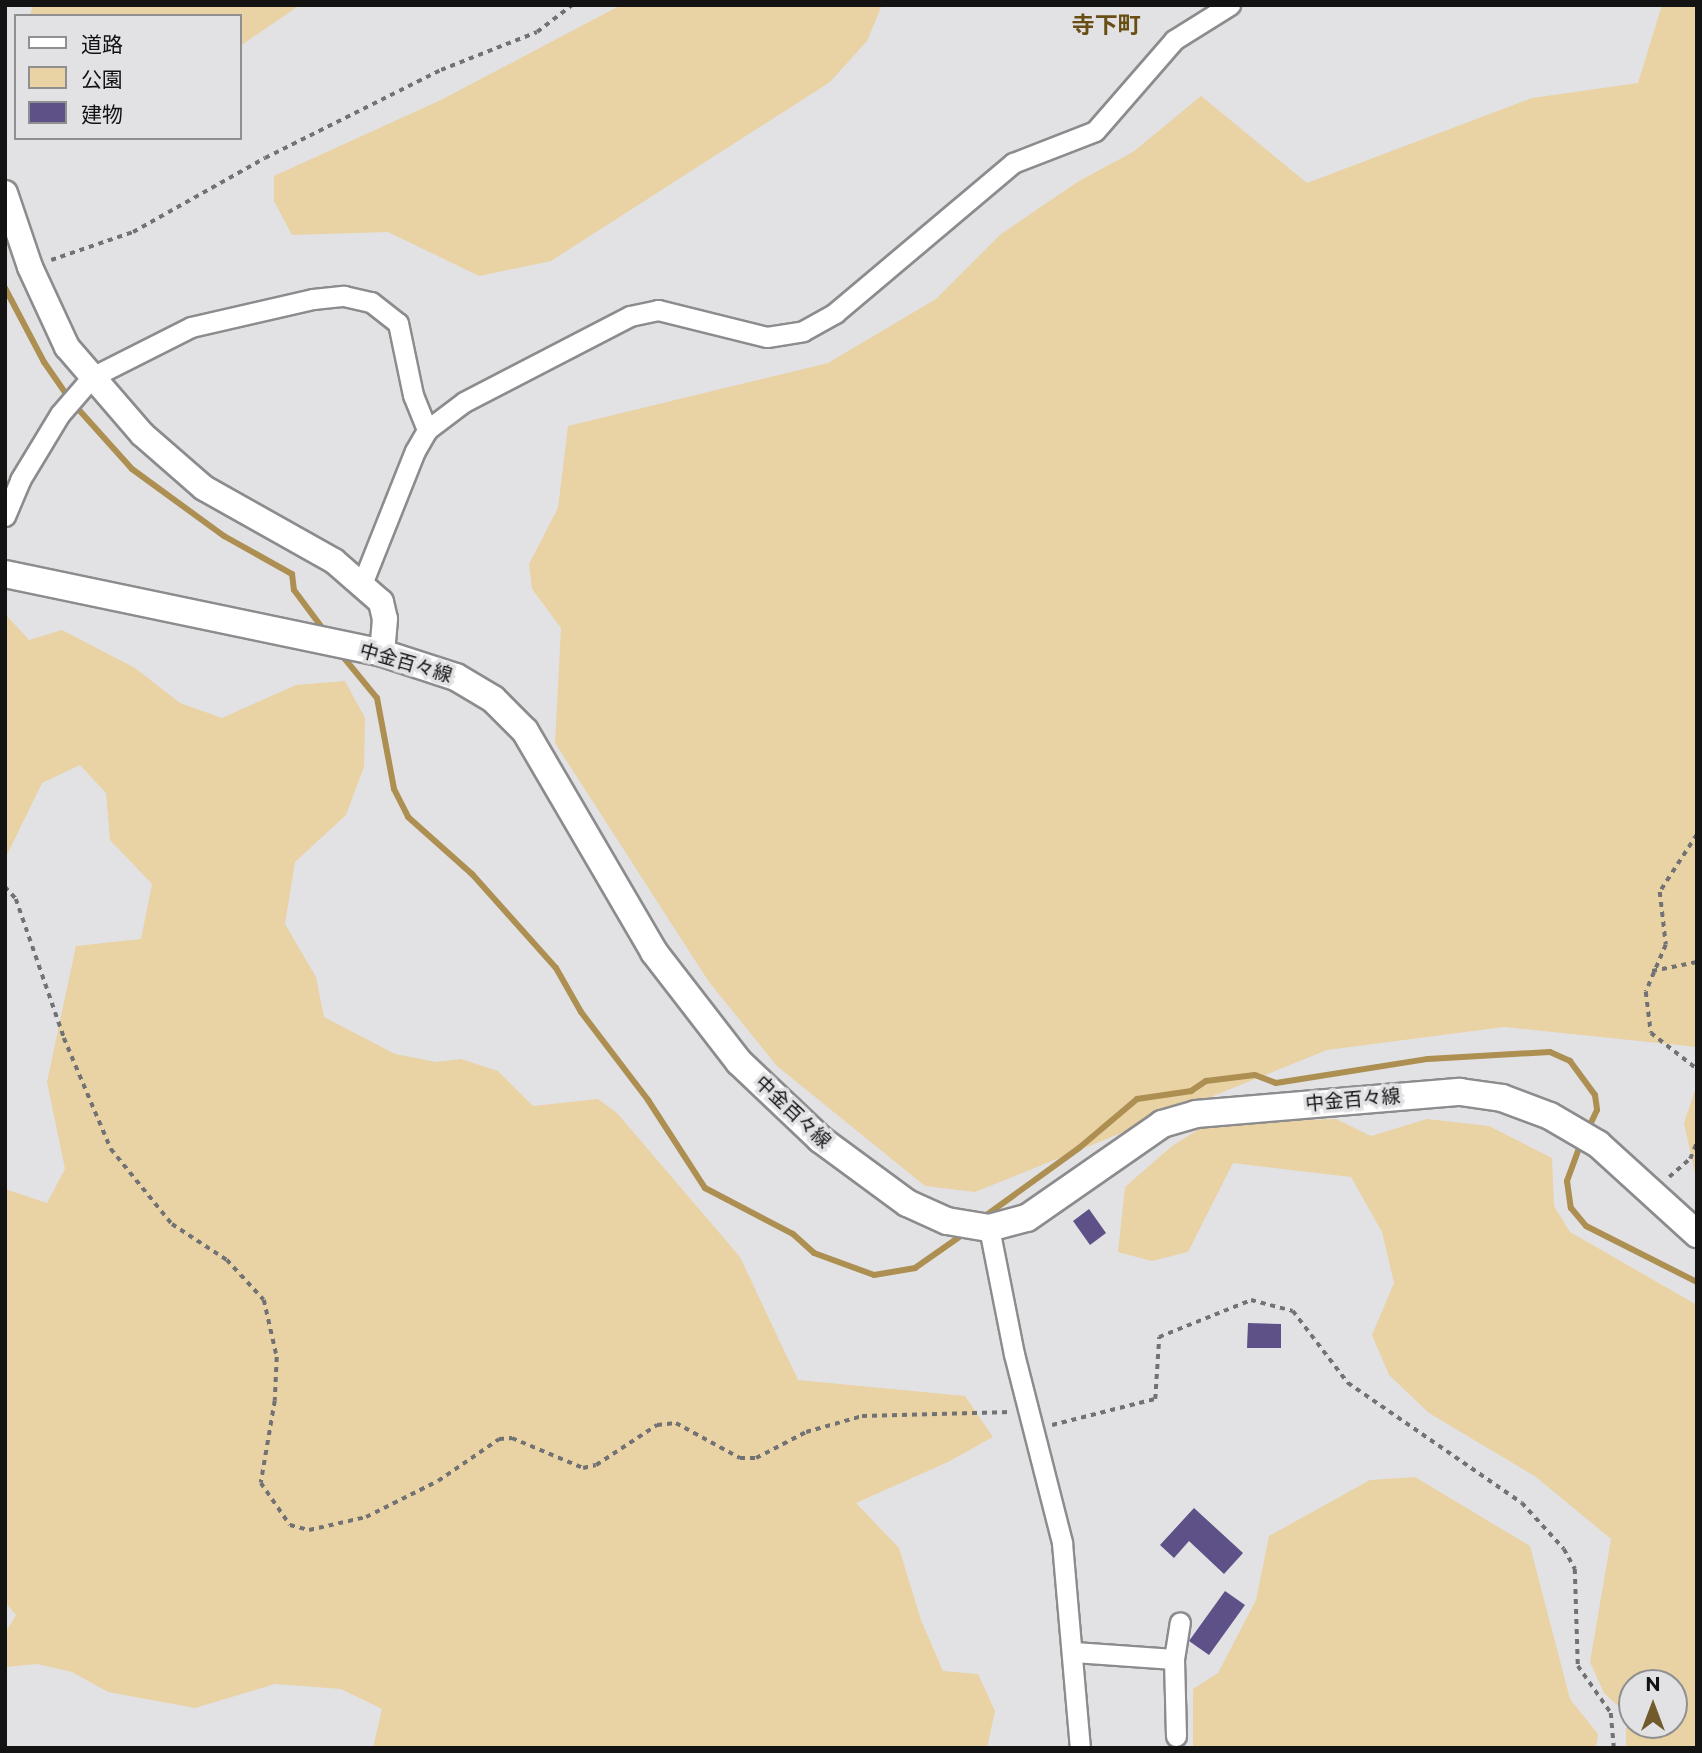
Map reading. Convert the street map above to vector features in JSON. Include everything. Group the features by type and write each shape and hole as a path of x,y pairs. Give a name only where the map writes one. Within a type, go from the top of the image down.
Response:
{"main road":[{"name":"中金百々線","path":"5,574 371,651 456,677 493,699 525,731 654,952 739,1062 820,1139 907,1203 947,1222 989,1228 1027,1218 1162,1124 1196,1114 1460,1092 1502,1098 1572,1129 1598,1144 1697,1234"}],"street":[{"path":"362,584 394,499 427,430 464,402 631,316 658,310 767,337 803,331 835,313 1013,163 1096,131 1174,40 1230,5"},
{"path":"5,193 30,267 85,383 204,488 334,561 362,584 381,602 386,619 371,651"},
{"path":"5,516 20,480 60,415 85,383 191,327 344,296 371,302 398,323 413,395 427,430"},
{"path":"989,1228 1027,1407 1062,1543 1074,1652 1080,1748"},
{"path":"1176,1736 1174,1659 1180,1622"},
{"path":"1074,1652 1174,1659"}],"path":[{"path":"30,267 133,232 265,158 441,70 537,32 572,5"},
{"path":"1697,835 1660,892 1666,945 1652,971 1646,992 1651,1033 1697,1069"},
{"path":"5,887 16,899 69,1051 111,1149 172,1224 227,1260 264,1300 277,1357 275,1401 261,1483 290,1525 309,1530 366,1517 438,1481 499,1439 512,1438 583,1468 596,1465 657,1425 676,1423 740,1458 756,1458 806,1432 862,1416 1012,1412 1027,1407"},
{"path":"1652,971 1697,962"},
{"path":"1651,1193 1690,1159 1697,1142"},
{"path":"1033,1430 1155,1399 1159,1337 1251,1300 1293,1311 1348,1383 1522,1503 1564,1549 1575,1569 1578,1666 1611,1713 1614,1748"}],"green space":[{"path":"33,5 300,5 242,45 242,14 31,14"},
{"path":"621,5 882,5 867,41 830,82 551,261 479,276 388,232 292,235 274,201 274,176 443,99"},
{"path":"1662,5 1697,5 1697,1047 1504,1027 1327,1050 975,1192 925,1186 777,1066 709,982 555,743 561,628 532,589 529,564 558,508 568,426 828,363 936,299 1001,234 1079,181 1133,152 1201,96 1307,183 1532,98 1638,83"},
{"path":"5,614 29,640 62,630 135,668 180,703 222,718 296,685 345,681 365,718 364,767 346,815 295,862 285,924 316,977 324,1017 395,1054 436,1062 461,1059 498,1071 533,1106 598,1099 617,1113 740,1257 798,1380 965,1396 993,1437 948,1462 856,1503 899,1548 921,1620 943,1671 978,1674 995,1711 987,1748 373,1748 382,1709 341,1689 275,1684 195,1708 108,1692 72,1672 37,1664 5,1667 5,1633 16,1615 5,1602 5,1189 47,1203 65,1169 47,1082 76,946 141,939 152,884 110,840 106,793 80,765 42,783 5,859"},
{"path":"1697,1084 1697,1183 1684,1123"},
{"path":"1336,1119 1371,1136 1427,1119 1489,1126 1552,1158 1554,1206 1570,1232 1697,1305 1697,1748 1626,1748 1626,1739 1688,1739 1688,1669 1618,1669 1618,1706 1604,1693 1590,1662 1611,1539 1536,1477 1429,1413 1389,1375 1372,1335 1394,1283 1382,1232 1351,1177 1233,1163 1188,1252 1152,1261 1118,1252 1125,1187 1172,1146 1209,1123"},
{"path":"1415,1477 1530,1546 1570,1699 1598,1734 1596,1748 1193,1748 1193,1689 1218,1673 1256,1600 1269,1536 1370,1480"}],"building":[{"path":"1089,1209 1106,1233 1090,1245 1073,1221"},
{"path":"1248,1323 1281,1324 1281,1348 1247,1348"},
{"path":"1194,1508 1243,1553 1224,1574 1189,1541 1174,1558 1160,1545"},
{"path":"1225,1591 1245,1605 1209,1655 1189,1641"}],"waterway":[{"path":"5,288 44,362 71,401 132,469 224,536 292,574 294,590 326,633"},
{"path":"340,653 377,698 394,789 408,817 472,874 556,968 581,1012 648,1100 705,1188 793,1234 814,1253 874,1275 915,1268 965,1233"},
{"path":"981,1219 1079,1148 1137,1099 1191,1091 1206,1081 1255,1075 1276,1083 1428,1059 1550,1052 1570,1061 1595,1095 1597,1110 1587,1131"},
{"path":"1582,1140 1567,1181 1571,1208 1586,1226 1697,1282"}],"district":[{"name":"寺下町","path":"1106,25"}]}
